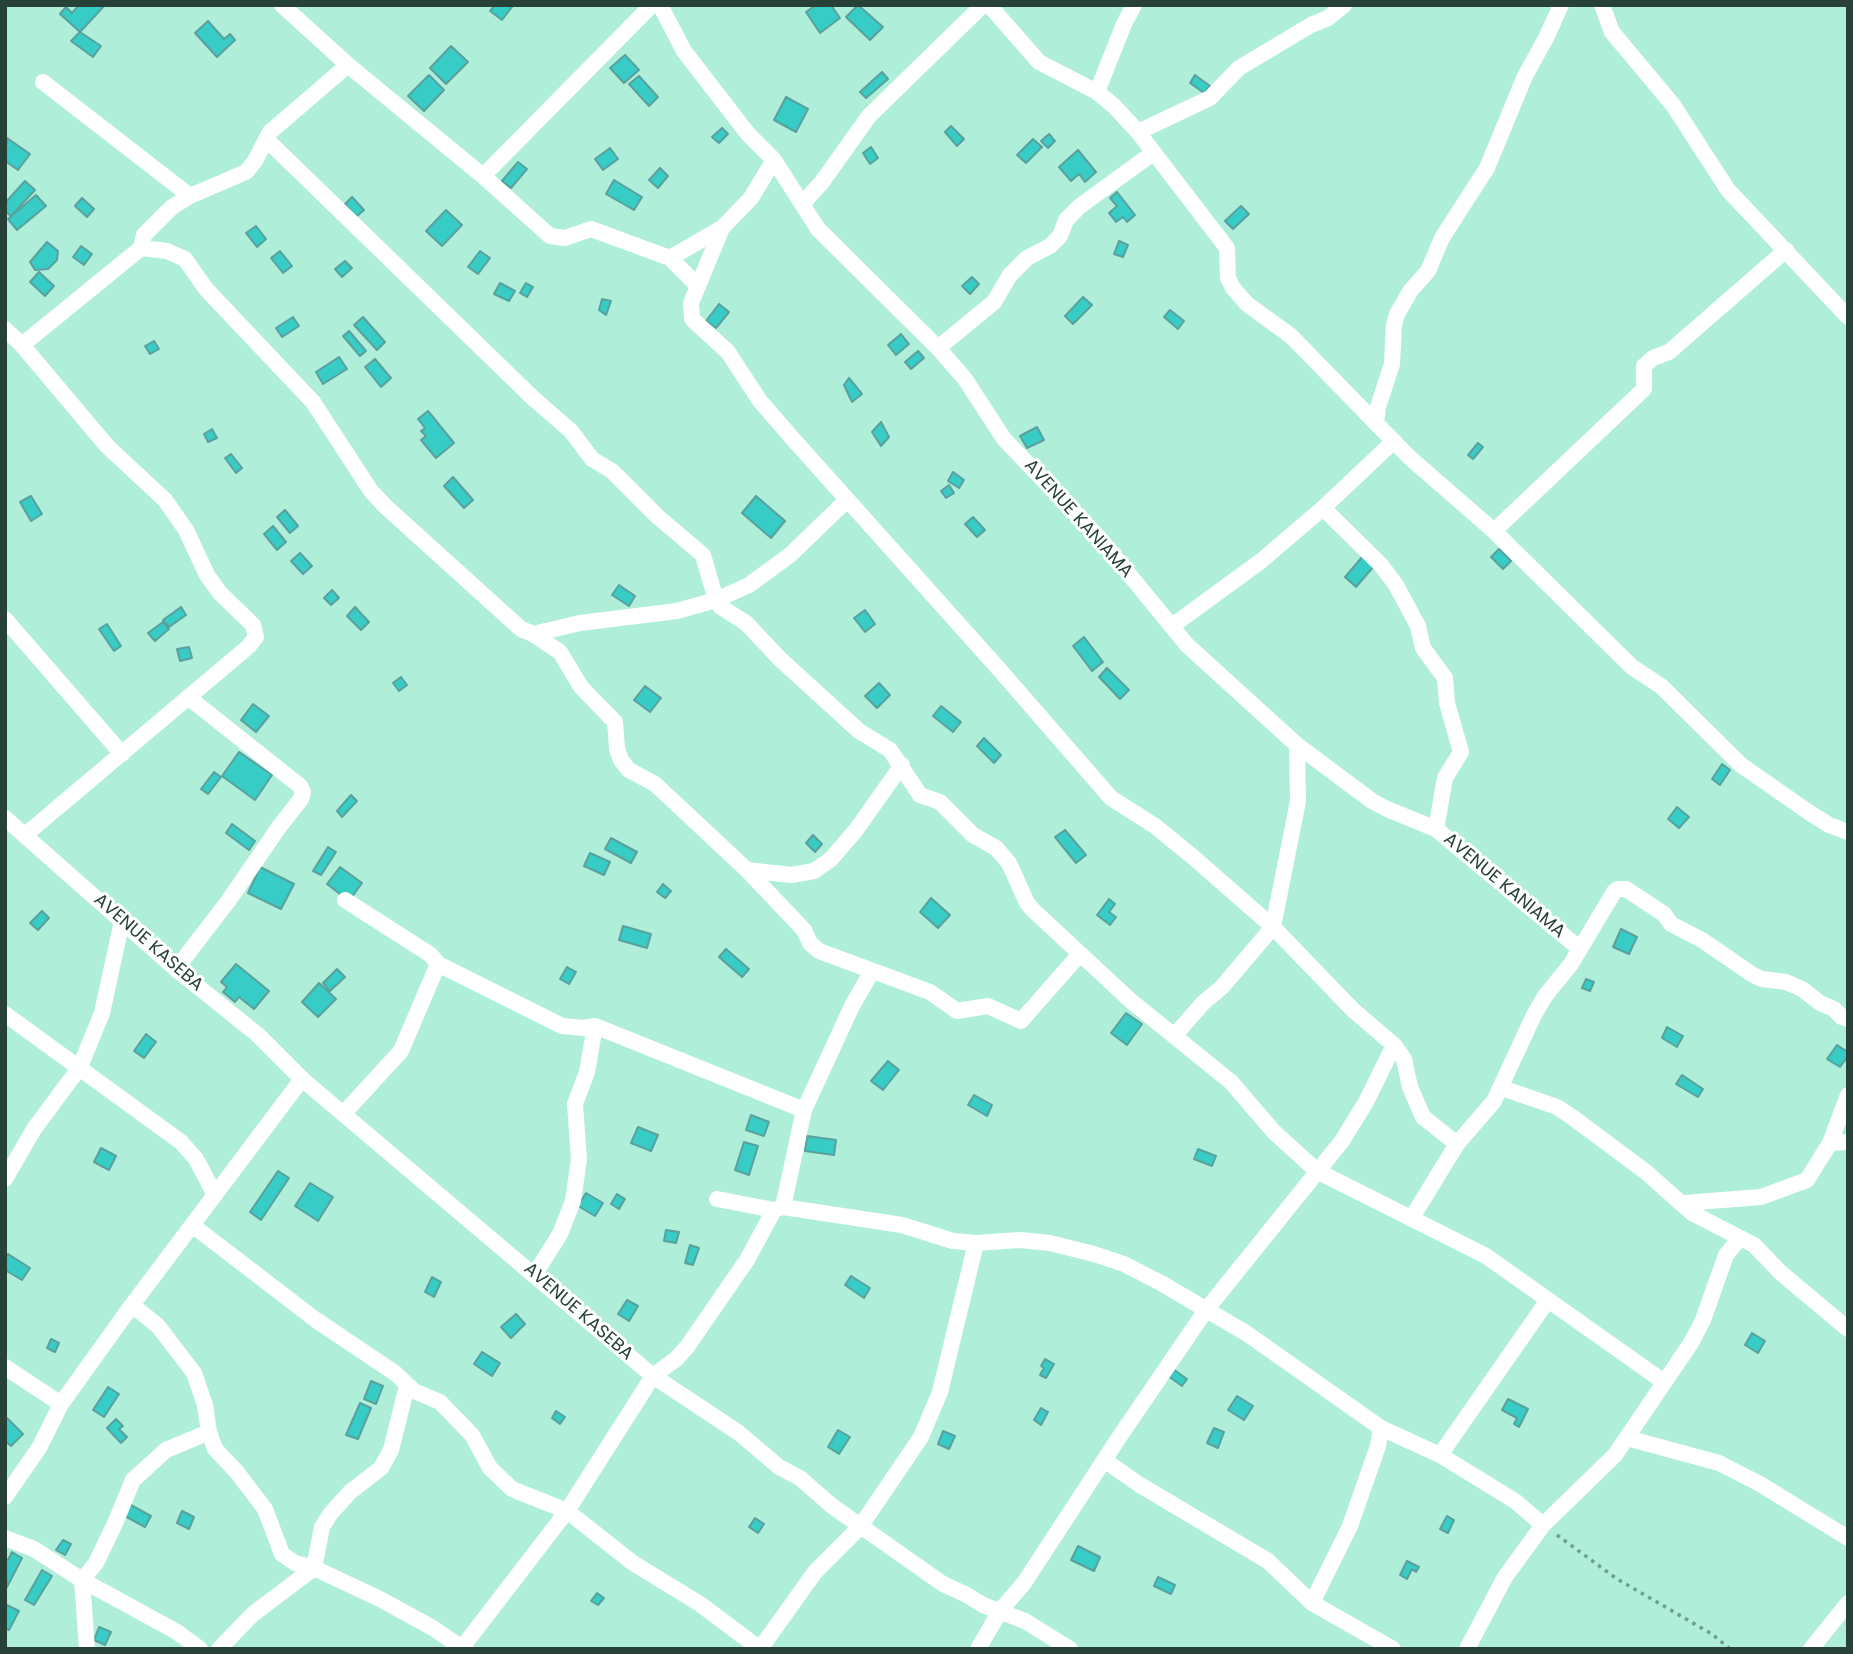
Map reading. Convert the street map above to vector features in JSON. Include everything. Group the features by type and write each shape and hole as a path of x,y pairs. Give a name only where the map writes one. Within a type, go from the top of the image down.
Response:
{"street":[{"path":"282,5 348,65 483,176 550,236 565,238 591,229 670,258 698,286"},
{"path":"483,176 652,5"},
{"name":"AVENUE KANIAMA","path":"660,5 684,51 748,134 774,160 818,229 938,348 965,379 1004,439 1100,539 1187,645 1297,745 1372,801 1436,829 1580,949"},
{"path":"802,204 822,182 869,116 983,5"},
{"path":"989,5 1039,62 1097,92 1138,132 1227,248 1228,278 1247,304 1292,337 1394,441 1494,531 1632,667 1661,686 1741,765 1829,825 1848,832"},
{"path":"1097,92 1134,5"},
{"path":"1138,132 1210,98 1239,68 1311,24 1328,18 1344,5"},
{"path":"1376,423 1378,407 1392,363 1397,314 1411,290 1428,271 1442,238 1487,168 1525,76 1561,5"},
{"path":"1602,5 1612,32 1673,105 1728,190 1848,317"},
{"path":"22,345 141,248 144,235 172,207 190,196 246,172 270,132 348,65"},
{"path":"43,82 190,196"},
{"path":"266,139 534,399 571,431 592,459 612,471 677,534 704,555 716,600 729,613 746,623 780,659 859,731 890,750 920,795 940,802 974,835 996,848 1009,863 1033,911 1132,1001 1231,1082 1274,1132 1317,1171 1486,1256 1664,1382"},
{"path":"938,348 995,302 1010,275 1027,258 1050,246 1060,236 1066,220 1080,206 1153,153"},
{"path":"670,258 722,228 751,198 774,160"},
{"path":"722,228 690,310 692,319 728,352 760,401 1111,798 1155,826 1273,927 1353,1010 1394,1045 1404,1059 1410,1087 1423,1117 1457,1144"},
{"path":"141,248 167,251 185,259 206,289 313,402 371,491 521,629 560,652 581,687 615,722 618,730 617,749 629,770 655,785 747,870 804,930 810,943 819,951 930,992 957,1011 988,1006 1021,1021 1080,954"},
{"path":"1494,531 1644,389 1644,366 1653,358 1669,352 1786,250"},
{"path":"5,329 22,345 107,446 165,500 186,530 207,575 220,593 253,625 256,636 248,647 25,835"},
{"path":"1172,626 1261,561 1323,508 1394,441"},
{"path":"533,634 579,623 677,611 716,600 748,585 790,555 846,501"},
{"path":"1323,508 1381,565 1396,585 1418,626 1423,648 1445,678 1447,703 1461,752 1445,778 1436,829"},
{"path":"5,618 122,754"},
{"path":"176,969 229,900 301,799 303,792 300,786 188,697"},
{"path":"1174,1036 1203,1003 1222,987 1273,927 1298,801 1297,745"},
{"path":"747,870 791,875 814,871 831,859 856,830 902,765"},
{"name":"AVENUE KASEBA","path":"5,818 176,969 258,1035 302,1079 653,1376 739,1433 860,1527 943,1584 983,1605 1025,1621 1069,1649"},
{"path":"1411,1219 1457,1144 1494,1101 1534,1014 1618,889 1626,889 1664,914 1671,924 1702,940 1753,975 1786,982 1848,1019"},
{"path":"345,900 431,955 438,964 562,1026 596,1026 804,1110"},
{"path":"5,1179 34,1129 80,1067 102,1013 122,921"},
{"path":"344,1113 401,1051 438,964"},
{"path":"132,1305 158,1326 194,1374 205,1405 215,1449 265,1509 282,1554 295,1563 314,1568 391,1604 461,1648 567,1511 653,1376 687,1347 779,1209 804,1110 852,1006 872,971"},
{"path":"5,1014 181,1142 196,1159 215,1195"},
{"path":"535,1274 560,1234 573,1201 579,1160 575,1104 587,1072 596,1026"},
{"path":"978,1649 1000,1611 1024,1583 1206,1310 1342,1141 1366,1102 1394,1045"},
{"path":"5,1497 39,1448 61,1404 302,1079"},
{"path":"1502,1088 1557,1107 1572,1116 1646,1172 1703,1220 1754,1245 1781,1273 1848,1329"},
{"path":"1684,1203 1761,1197 1798,1185 1812,1174 1830,1143 1848,1095"},
{"path":"1830,1143 1848,1142"},
{"path":"717,1199 902,1225 953,1241 1030,1241 1094,1254 1161,1283 1246,1334 1381,1428 1440,1455 1515,1501 1543,1525"},
{"path":"192,1225 316,1320 395,1373 414,1391 440,1402 472,1435 490,1468 512,1489 567,1511 634,1563 700,1604 760,1649 815,1572 860,1527 921,1437 940,1392 976,1243"},
{"path":"1467,1649 1505,1577 1543,1525 1597,1474 1627,1438 1691,1343 1703,1320 1726,1255 1740,1238"},
{"path":"1440,1455 1548,1300"},
{"path":"5,1367 61,1404"},
{"path":"219,1649 253,1614 314,1568 322,1527 331,1513 350,1492 382,1468 391,1450 407,1385"},
{"path":"1312,1603 1350,1526 1378,1446 1381,1428"},
{"path":"87,1649 82,1580 96,1563 133,1480 166,1450 209,1432"},
{"path":"1627,1438 1719,1463 1760,1484 1848,1538"},
{"path":"1104,1460 1140,1485 1268,1561 1312,1603 1393,1649"},
{"path":"5,1538 34,1549 82,1580 177,1632 200,1649"},
{"path":"1811,1649 1848,1603"}],"path":[{"path":"1543,1525 1617,1579 1712,1634 1730,1649"}],"building":[{"path":"79,5 105,5 80,32 60,14 66,7 72,13"},
{"path":"495,5 512,7 502,20 490,11"},
{"path":"816,5 831,5 840,18 820,33 806,12"},
{"path":"858,5 883,27 870,40 846,17"},
{"path":"208,21 224,39 230,34 235,40 217,57 195,33"},
{"path":"80,32 101,46 93,57 71,41"},
{"path":"451,46 468,62 446,84 430,68"},
{"path":"625,55 639,70 624,83 610,68"},
{"path":"882,72 888,79 866,98 860,92"},
{"path":"429,75 444,90 424,111 408,96"},
{"path":"1195,75 1210,86 1204,93 1190,83"},
{"path":"639,76 658,97 649,106 629,84"},
{"path":"786,97 808,109 796,132 774,120"},
{"path":"951,126 964,139 957,146 945,132"},
{"path":"722,128 728,134 719,143 712,137"},
{"path":"1049,134 1055,141 1048,148 1041,141"},
{"path":"7,138 30,154 18,170 5,161"},
{"path":"1033,139 1042,147 1026,163 1017,155"},
{"path":"871,147 878,158 870,164 863,153"},
{"path":"610,148 618,159 603,170 595,159"},
{"path":"1078,150 1096,172 1085,182 1079,174 1071,181 1059,167"},
{"path":"518,162 527,169 511,188 502,181"},
{"path":"660,168 668,176 658,188 649,180"},
{"path":"614,180 642,197 634,210 606,194"},
{"path":"25,181 35,190 11,216 5,211 5,203"},
{"path":"1117,192 1135,215 1127,222 1123,217 1116,222 1109,213 1117,206 1110,198"},
{"path":"36,195 46,206 17,230 8,219"},
{"path":"352,197 364,210 356,217 345,204"},
{"path":"82,198 94,209 87,217 75,206"},
{"path":"1241,206 1249,214 1233,229 1225,221"},
{"path":"446,210 462,225 442,246 426,231"},
{"path":"256,226 266,239 257,247 246,233"},
{"path":"1119,241 1128,245 1123,257 1114,254"},
{"path":"47,242 58,251 57,260 48,269 35,270 30,262"},
{"path":"81,246 92,254 84,265 73,257"},
{"path":"280,251 292,266 283,273 271,258"},
{"path":"480,251 490,258 478,274 468,267"},
{"path":"345,261 352,268 342,277 335,269"},
{"path":"39,272 54,286 45,296 30,282"},
{"path":"972,277 979,284 970,294 962,286"},
{"path":"500,283 515,291 509,301 494,294"},
{"path":"526,283 533,287 527,297 520,293"},
{"path":"1083,297 1092,305 1073,324 1065,316"},
{"path":"602,299 611,301 606,315 599,310"},
{"path":"719,304 729,312 716,328 706,321"},
{"path":"1170,310 1184,321 1178,329 1164,317"},
{"path":"293,317 299,326 282,337 276,328"},
{"path":"363,317 385,342 377,350 354,325"},
{"path":"349,331 366,351 360,356 343,336"},
{"path":"901,334 909,344 896,355 888,345"},
{"path":"154,341 159,349 150,354 145,346"},
{"path":"918,351 924,358 911,369 905,362"},
{"path":"339,357 347,369 323,384 316,372"},
{"path":"375,359 391,378 381,387 365,367"},
{"path":"849,378 862,394 852,402 844,385"},
{"path":"428,411 454,443 436,458 421,440 426,436 421,431 425,428 418,419"},
{"path":"881,422 889,437 881,446 872,432"},
{"path":"1037,427 1044,440 1027,448 1020,436"},
{"path":"212,429 217,438 208,442 204,434"},
{"path":"1478,443 1483,447 1473,459 1468,455"},
{"path":"231,454 242,468 236,473 225,458"},
{"path":"953,472 964,480 959,488 948,481"},
{"path":"453,477 473,500 464,508 444,486"},
{"path":"949,485 954,493 946,498 941,491"},
{"path":"31,496 42,514 31,521 20,502"},
{"path":"756,496 785,521 771,538 742,513"},
{"path":"285,510 298,526 290,533 277,517"},
{"path":"973,517 985,530 977,537 965,524"},
{"path":"273,526 286,542 277,550 264,534"},
{"path":"1499,549 1511,561 1503,569 1491,557"},
{"path":"300,553 312,566 303,574 291,561"},
{"path":"1363,556 1374,566 1356,587 1345,577"},
{"path":"619,585 635,596 629,606 612,595"},
{"path":"332,590 339,598 331,605 324,598"},
{"path":"181,607 186,615 169,627 163,620"},
{"path":"355,607 369,622 361,630 347,616"},
{"path":"865,610 875,624 865,632 854,618"},
{"path":"163,622 169,629 155,641 148,633"},
{"path":"107,624 121,646 114,651 99,629"},
{"path":"1084,637 1103,662 1092,671 1073,646"},
{"path":"189,647 192,658 180,661 177,649"},
{"path":"1107,668 1129,690 1120,699 1099,677"},
{"path":"401,677 407,685 399,691 393,683"},
{"path":"879,683 890,695 877,708 865,696"},
{"path":"645,686 661,698 650,712 634,700"},
{"path":"253,704 269,716 256,732 241,720"},
{"path":"941,706 961,722 953,732 933,716"},
{"path":"984,738 1001,755 994,763 977,746"},
{"path":"239,752 272,775 255,800 222,776"},
{"path":"1722,764 1730,770 1720,785 1712,779"},
{"path":"214,772 221,777 208,794 201,789"},
{"path":"351,795 357,801 342,817 337,811"},
{"path":"1677,807 1689,817 1679,828 1668,819"},
{"path":"232,824 255,841 249,850 226,833"},
{"path":"1065,830 1086,855 1076,863 1055,837"},
{"path":"813,835 822,844 815,852 806,843"},
{"path":"611,838 637,852 631,863 605,849"},
{"path":"328,847 336,852 321,875 313,871"},
{"path":"590,853 610,862 604,875 584,866"},
{"path":"260,867 294,884 281,909 248,893"},
{"path":"340,867 362,883 349,901 327,884"},
{"path":"663,884 671,891 665,898 657,892"},
{"path":"931,898 950,915 938,928 920,912"},
{"path":"1109,899 1115,904 1109,912 1116,917 1110,925 1097,915"},
{"path":"42,911 49,918 38,930 30,923"},
{"path":"623,926 651,934 647,948 619,940"},
{"path":"1621,929 1637,937 1629,954 1613,947"},
{"path":"726,949 749,969 742,977 719,957"},
{"path":"236,964 269,991 254,1009 239,997 235,1002 223,992 227,987 221,982"},
{"path":"567,967 576,972 569,984 560,979"},
{"path":"337,969 345,977 330,991 323,983"},
{"path":"1586,979 1594,982 1590,991 1582,988"},
{"path":"319,983 336,999 318,1017 302,1002"},
{"path":"1126,1013 1142,1024 1127,1045 1111,1033"},
{"path":"1667,1027 1683,1036 1677,1047 1662,1038"},
{"path":"146,1034 156,1042 144,1058 134,1051"},
{"path":"1837,1045 1848,1052 1840,1067 1827,1059"},
{"path":"888,1061 899,1070 883,1090 871,1081"},
{"path":"1682,1075 1703,1089 1698,1097 1676,1084"},
{"path":"974,1095 992,1105 987,1116 968,1105"},
{"path":"751,1115 769,1122 764,1136 746,1130"},
{"path":"638,1127 658,1135 651,1151 631,1143"},
{"path":"807,1136 836,1140 834,1155 805,1151"},
{"path":"744,1142 758,1146 749,1175 735,1170"},
{"path":"101,1148 116,1156 109,1170 94,1162"},
{"path":"1198,1149 1216,1156 1212,1166 1194,1159"},
{"path":"278,1171 289,1178 261,1220 250,1212"},
{"path":"310,1183 333,1197 318,1221 295,1206"},
{"path":"586,1193 603,1203 595,1216 578,1206"},
{"path":"617,1194 625,1199 619,1209 611,1204"},
{"path":"666,1230 679,1232 676,1243 664,1241"},
{"path":"690,1245 699,1248 693,1265 685,1263"},
{"path":"8,1254 30,1268 22,1280 5,1270 5,1258"},
{"path":"851,1276 870,1288 864,1298 845,1285"},
{"path":"432,1277 441,1282 434,1297 425,1292"},
{"path":"627,1300 638,1306 629,1321 618,1314"},
{"path":"516,1314 525,1324 511,1338 501,1327"},
{"path":"1752,1333 1765,1341 1758,1353 1745,1345"},
{"path":"51,1339 59,1343 55,1352 47,1348"},
{"path":"482,1352 500,1363 492,1376 474,1364"},
{"path":"1045,1359 1054,1364 1046,1378 1040,1375"},
{"path":"1173,1369 1187,1379 1182,1386 1168,1376"},
{"path":"371,1381 383,1386 376,1404 364,1399"},
{"path":"108,1387 119,1394 104,1417 93,1410"},
{"path":"1237,1396 1253,1406 1244,1420 1228,1410"},
{"path":"1508,1399 1528,1409 1519,1427 1514,1424 1517,1418 1502,1410"},
{"path":"360,1403 371,1408 358,1439 346,1435"},
{"path":"1041,1408 1048,1412 1041,1425 1034,1420"},
{"path":"556,1411 565,1417 560,1424 552,1418"},
{"path":"7,1418 23,1434 11,1446 5,1441"},
{"path":"116,1419 123,1426 119,1429 127,1437 121,1443 107,1428"},
{"path":"1214,1428 1224,1432 1218,1448 1207,1443"},
{"path":"838,1430 850,1437 839,1454 828,1447"},
{"path":"943,1431 955,1436 949,1449 938,1444"},
{"path":"129,1504 151,1516 145,1527 123,1515"},
{"path":"182,1511 194,1517 189,1529 177,1523"},
{"path":"1447,1516 1454,1520 1448,1533 1440,1529"},
{"path":"755,1518 764,1524 758,1533 749,1527"},
{"path":"63,1540 71,1544 65,1555 56,1550"},
{"path":"1078,1546 1100,1557 1094,1571 1071,1560"},
{"path":"12,1552 22,1558 7,1587 5,1559 8,1560"},
{"path":"1407,1561 1419,1567 1416,1572 1412,1569 1407,1579 1400,1575"},
{"path":"42,1570 52,1576 34,1605 25,1600"},
{"path":"1158,1577 1175,1585 1171,1594 1154,1586"},
{"path":"597,1593 604,1598 598,1605 591,1601"},
{"path":"5,1604 19,1611 9,1630 5,1628"},
{"path":"99,1627 111,1632 105,1645 94,1640"}]}
